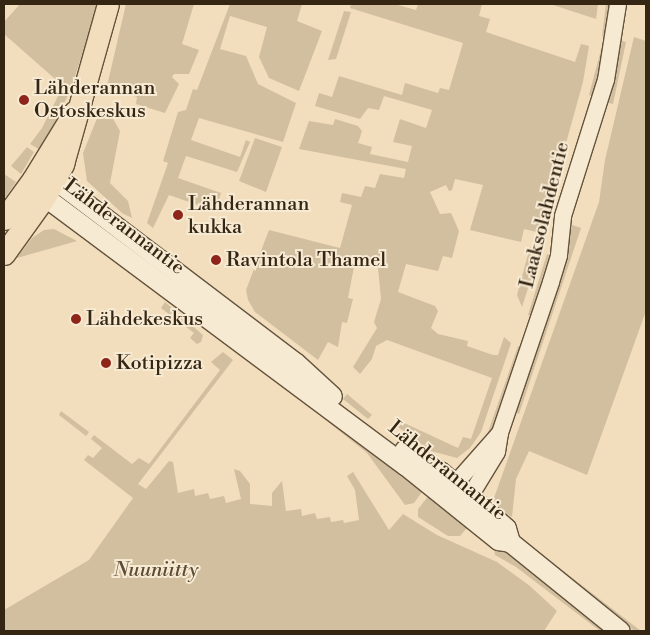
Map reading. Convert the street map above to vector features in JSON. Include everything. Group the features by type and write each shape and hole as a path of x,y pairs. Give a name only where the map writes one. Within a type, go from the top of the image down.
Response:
{"main road":[{"path":"4,254 50,188 71,144 108,4"},
{"path":"4,219 33,179 81,101"},
{"name":"Lähderannantie","path":"33,179 50,188 466,503 506,528 510,542 620,631"}],"street":[{"name":"Laaksolahdentie","path":"466,503 497,452 500,433 556,264 562,216 606,80 618,4"},
{"name":"Laaksolahdentie","path":"450,490 500,433"}],"green space":[{"path":"20,4 99,4 70,91 42,151 30,144 42,128 63,86 4,34 4,22"},
{"path":"126,4 194,4 182,44 199,50 189,74 174,74 172,77 179,84 165,113 136,104 137,97 107,86"},
{"path":"230,4 302,4 297,21 322,31 299,91 269,78 259,57 267,27 230,16 220,49 246,56 258,84 296,103 283,142 199,118 191,140 240,157 246,140 250,142 237,172 186,156 178,178 221,193 215,211 169,195 153,228 147,223 168,163 163,161 178,112 186,110 193,89 197,90"},
{"path":"351,4 394,4 416,10 418,4 482,4 479,16 490,19 486,32 575,62 581,44 589,46 583,82 541,233 524,229 521,242 470,230 483,185 455,179 452,190 449,191 446,185 430,192 440,214 451,213 459,231 452,258 443,256 438,271 406,264 398,292 435,306 438,311 431,328 438,334 468,341 467,346 493,355 498,355 504,337 511,343 481,432 470,448 457,458 431,451 398,427 402,422 458,448 463,437 471,439 492,378 387,340 376,346 372,359 360,374 353,367 377,328 374,322 381,299 377,257 373,256 370,266 352,263 354,267 348,298 353,299 347,323 342,322 338,347 328,342 318,360 255,312 248,300 246,290 269,230 340,248 352,205 340,202 342,193 361,197 365,186 375,188 380,174 404,178 406,169 299,149 309,121 333,125 335,119 358,126 362,131 358,143 372,147 370,154 408,162 412,146 393,142 400,119 426,128 432,110 384,96 379,110 368,108 360,119 315,106 319,93 332,97 339,76 402,95 405,83 438,93 440,88 449,90 463,43 350,8"},
{"path":"550,4 598,4 596,19"},
{"path":"606,4 612,4 607,36 602,36"},
{"path":"344,11 351,12 336,59 328,60"},
{"path":"634,37 646,41 646,311 587,475 529,451 516,479 512,517 495,506 494,498 599,202 605,160"},
{"path":"619,40 626,42 613,104 605,102"},
{"path":"602,46 604,47 594,96 589,95"},
{"path":"100,111 111,115 120,131 110,183 128,201 132,218 122,213 87,181 83,153"},
{"path":"255,138 282,147 266,192 239,181"},
{"path":"27,147 34,152 21,174 11,166"},
{"path":"4,174 16,182 4,199 5,188"},
{"path":"569,224 581,228 519,414 516,412 546,322"},
{"path":"54,229 77,241 17,258 32,238 44,230"},
{"path":"530,247 540,251 522,307 517,295"},
{"path":"547,254 551,256 533,317 528,315"},
{"path":"165,302 203,335 201,342 197,344 190,338 194,333 161,308"},
{"path":"518,346 522,348 497,422 489,436 487,435"},
{"name":"Nuuniitty","path":"223,352 233,360 138,484 146,489 169,461 173,462 178,493 194,489 195,496 208,493 210,499 224,496 226,503 241,499 234,469 240,471 250,484 250,504 272,506 272,493 282,481 286,511 301,509 302,516 315,513 317,519 330,517 331,522 343,520 344,523 359,520 355,490 347,476 353,472 389,530 403,514 437,535 497,562 530,586 557,611 544,631 4,631 4,610 89,560 133,498 84,460 88,455 93,458 102,448 91,439 94,435 132,464 139,458 149,464 220,370 211,362"},
{"path":"347,394 372,415 368,419 343,399"},
{"path":"61,411 89,432 86,436 59,415"},
{"path":"325,412 424,489 414,503 405,505 367,453 322,417"},
{"path":"430,494 473,532 467,528 460,536 448,536 418,517 418,509"},
{"path":"498,545 608,631 600,631 516,567 495,555 494,548"},
{"path":"553,563 641,631 635,631 609,614 551,568"}],"place":[{"name":"Lähderannan Ostoskeskus","path":"24,100"},
{"name":"Lähderannan kukka","path":"178,215"},
{"name":"Ravintola Thamel","path":"216,260"},
{"name":"Lähdekeskus","path":"76,319"},
{"name":"Kotipizza","path":"106,363"}]}
